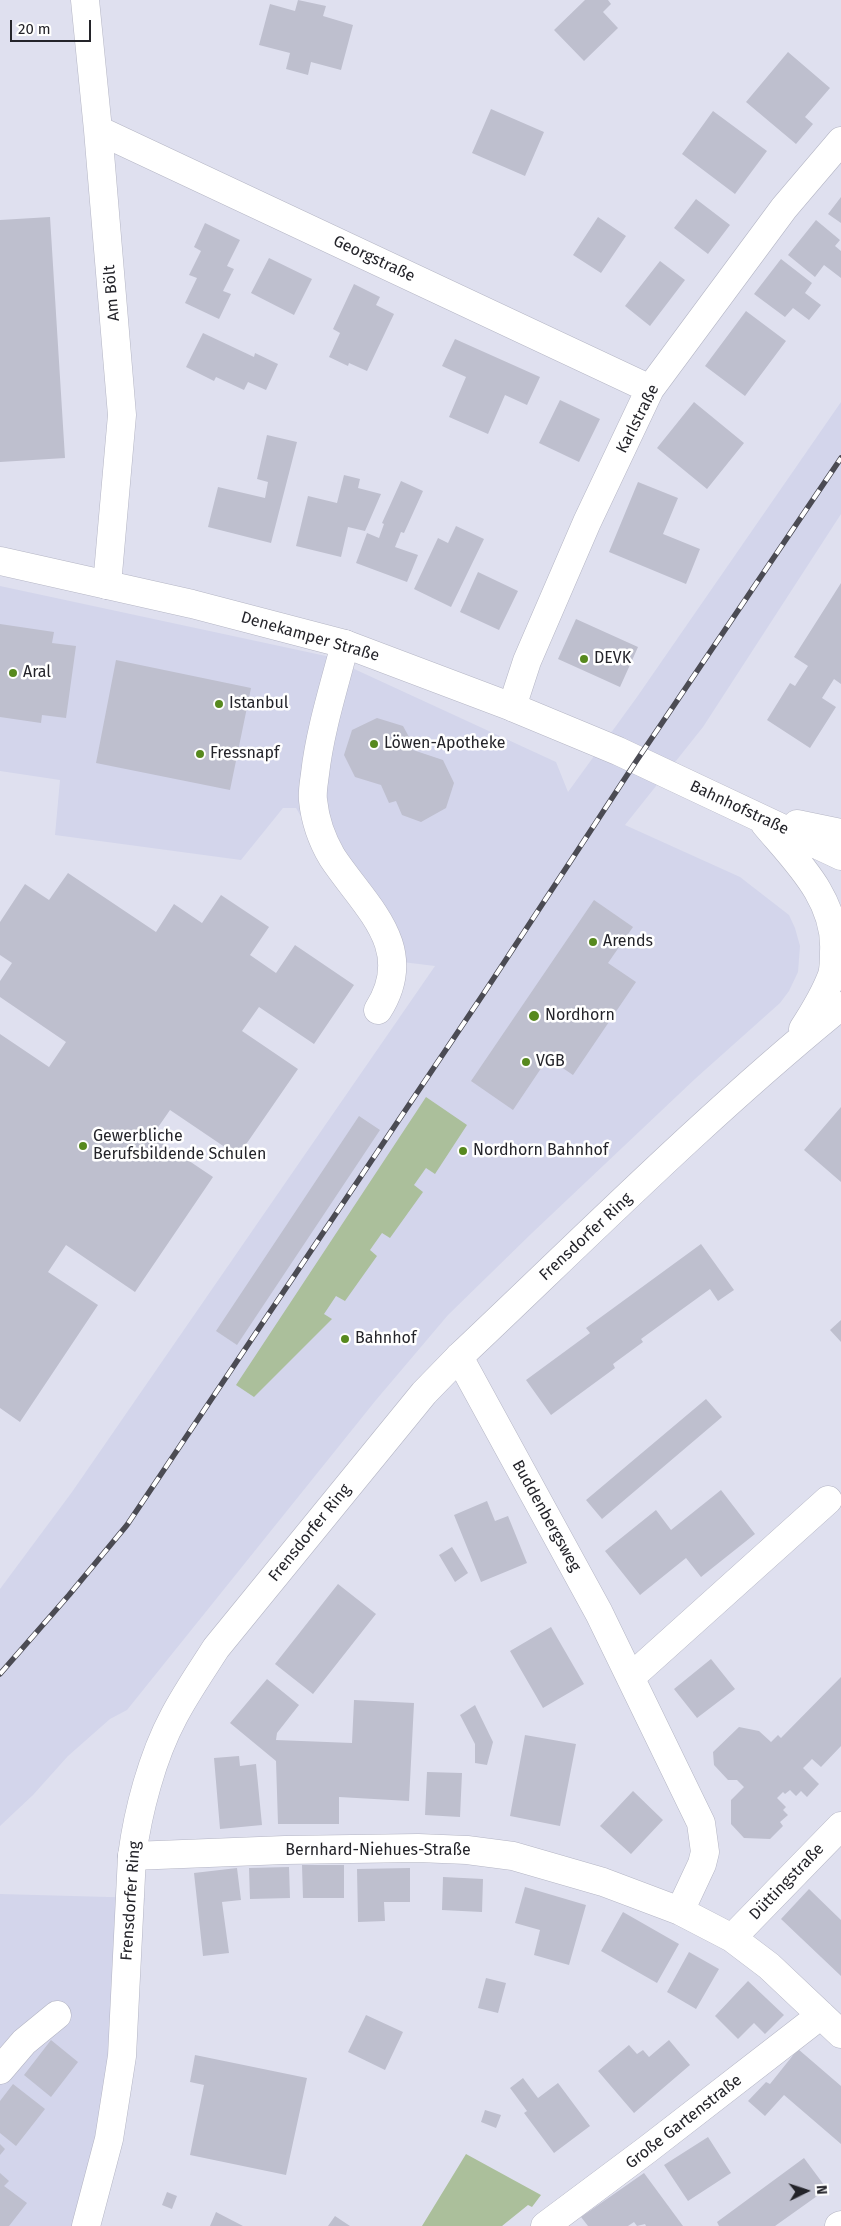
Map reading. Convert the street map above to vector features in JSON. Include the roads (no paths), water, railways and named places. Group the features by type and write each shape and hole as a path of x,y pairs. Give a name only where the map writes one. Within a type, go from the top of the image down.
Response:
{"street":[{"name":"Am Bölt","path":"85,0 122,415 107,585"},
{"name":"Georgstraße","path":"98,130 650,389"},
{"name":"Karlstraße","path":"512,707 527,661 587,522 650,389 784,208 841,141"},
{"name":"Denekamper Straße","path":"0,561 192,604 345,644 512,707 637,760"},
{"path":"345,644 317,761 312,799 319,830 332,856 376,915 389,944 393,968 387,996 378,1010"},
{"name":"Bahnhofstraße","path":"637,760 841,856"},
{"path":"759,817 841,833"},
{"path":"759,817 818,890 830,916 833,934 833,973 819,1003 796,1043"},
{"name":"Frensdorfer Ring","path":"86,2226 109,2139 122,2056 132,1856 141,1811 159,1749 173,1717 216,1648 424,1393 459,1357 718,1112 841,1006"},
{"path":"796,1043 841,1024"},
{"name":"Buddenbergsweg","path":"459,1357 599,1613 701,1824 705,1852 702,1864 680,1911"},
{"path":"631,1676 828,1500"},
{"name":"Düttingstraße","path":"732,1938 841,1826"},
{"name":"Bernhard-Niehues-Straße","path":"132,1856 187,1856 285,1850 418,1848 467,1850 513,1856 603,1882 680,1911 732,1938 769,1966 841,2034"},
{"path":"0,2070 24,2042 57,2014"},
{"name":"Große Gartenstraße","path":"545,2226 648,2150 821,2015"}],"railway":[{"path":"0,1674 127,1525 484,993 637,760 841,458"}],"place":[{"name":"DEVK","path":"584,659"},
{"name":"Aral","path":"13,673"},
{"name":"Istanbul","path":"219,704"},
{"name":"Löwen-Apotheke","path":"374,744"},
{"name":"Fressnapf","path":"200,754"},
{"name":"Arends","path":"593,942"},
{"name":"Nordhorn","path":"534,1016"},
{"name":"VGB","path":"526,1062"},
{"name":"Gewerbliche Berufsbildende Schulen","path":"83,1146"},
{"name":"Nordhorn Bahnhof","path":"463,1151"},
{"name":"Bahnhof","path":"345,1339"}]}
